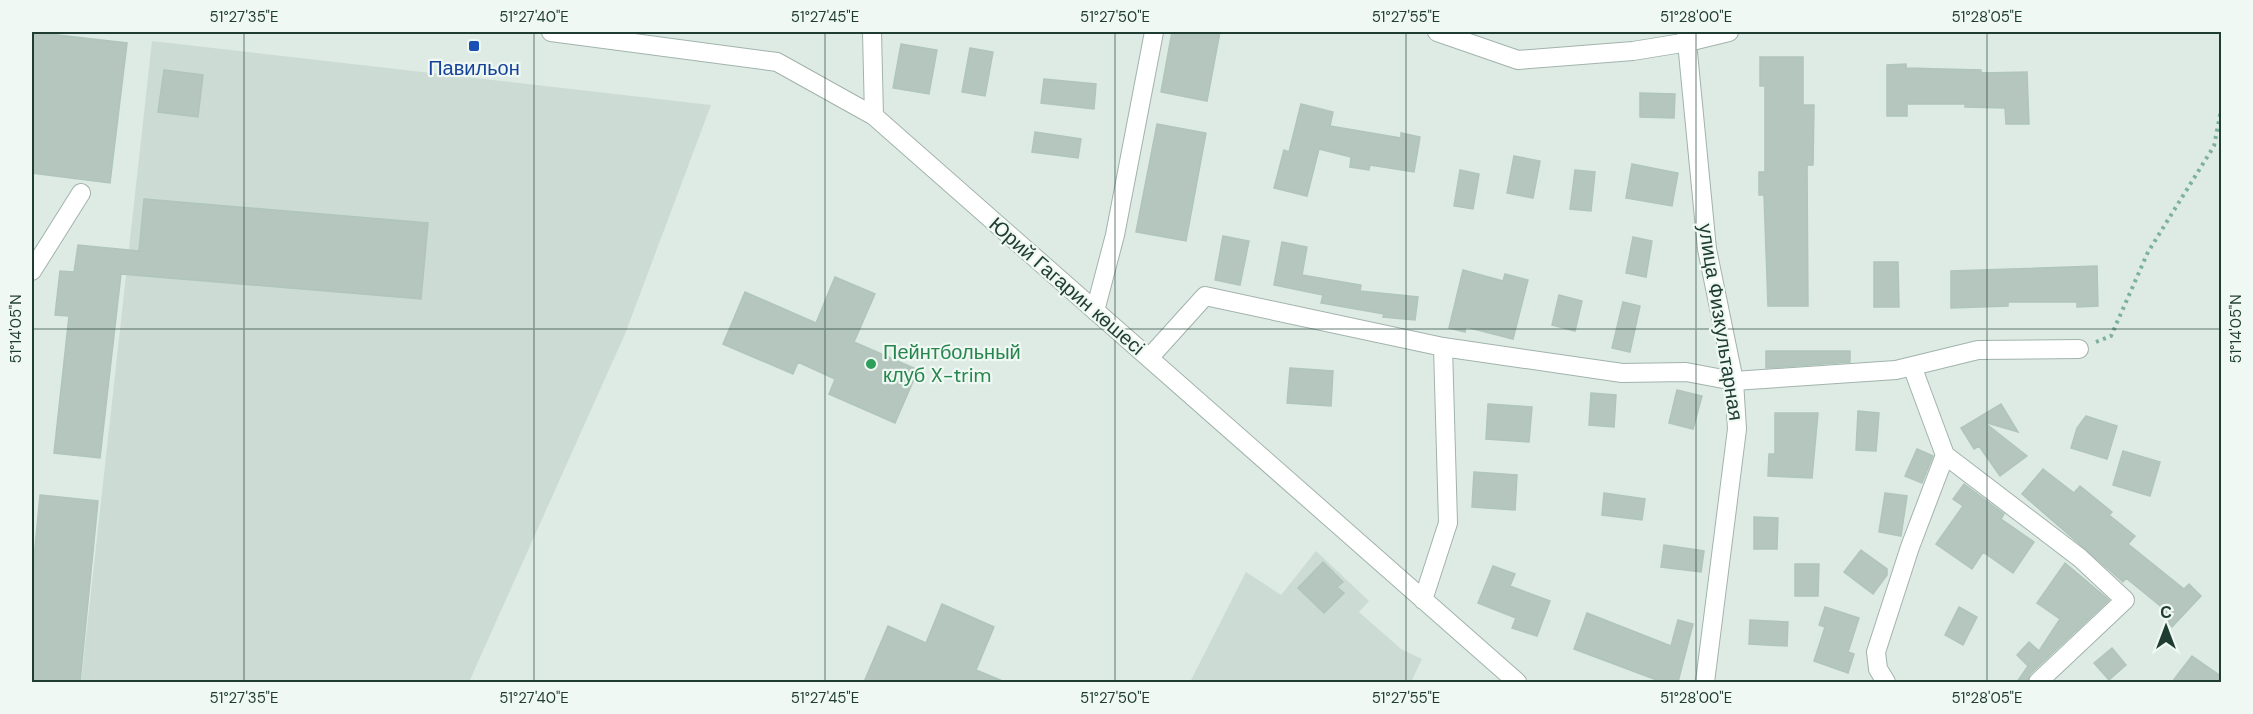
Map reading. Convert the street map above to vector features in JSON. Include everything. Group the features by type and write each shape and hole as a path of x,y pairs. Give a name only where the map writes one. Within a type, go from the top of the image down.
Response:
{"street":[{"name":"Юрий Гагарин көшесі","path":"551,32 777,62 874,116 1517,682"},
{"path":"872,32 874,116"},
{"path":"1095,311 1115,235 1154,32"},
{"path":"1437,32 1518,60 1633,51 1687,37 1729,32"},
{"name":"улица Физкультарная","path":"1687,37 1707,249 1734,381 1737,429 1706,682"},
{"path":"32,271 81,193"},
{"path":"1149,358 1205,296 1443,347 1622,373 1686,372 1734,381 1896,370 1978,350 2079,349"},
{"path":"1423,600 1448,523 1443,347"},
{"path":"1912,366 1945,455 2080,558 2125,600 2038,682"},
{"path":"1886,682 1878,669 1876,651 1910,547 1945,455"}],"path":[{"path":"2079,349 2111,336 2148,252 2214,146 2222,105"}],"shaded area":[{"path":"152,41 711,105 625,334 469,682 81,682"},
{"path":"1316,551 1369,601 1359,612 1401,649 1422,659 1411,682 1190,682 1246,572 1281,595"}],"building":[{"path":"32,32 127,43 110,183 32,173"},
{"path":"1172,32 1220,32 1207,101 1161,92"},
{"path":"901,44 937,50 929,94 893,88"},
{"path":"970,48 993,52 985,96 962,92"},
{"path":"1760,57 1803,57 1803,105 1814,105 1813,165 1807,165 1808,306 1768,306 1764,195 1759,195 1759,172 1765,172 1765,86 1760,86"},
{"path":"1906,64 1906,68 1981,70 1981,73 2027,72 2029,124 2006,124 2005,108 1965,107 1965,104 1907,104 1907,116 1887,116 1887,65"},
{"path":"164,70 203,75 198,117 158,112"},
{"path":"1044,79 1096,84 1094,109 1041,103"},
{"path":"1640,93 1675,94 1674,118 1640,117"},
{"path":"1301,104 1333,112 1330,126 1401,138 1401,133 1420,137 1414,172 1370,165 1369,170 1350,167 1351,157 1319,149 1307,196 1274,188 1284,150 1289,152"},
{"path":"1157,124 1206,133 1186,241 1136,232"},
{"path":"1035,132 1081,139 1078,158 1032,152"},
{"path":"1514,156 1540,161 1533,198 1507,193"},
{"path":"1632,164 1678,173 1672,206 1626,198"},
{"path":"1460,170 1479,174 1473,209 1454,206"},
{"path":"1575,170 1595,172 1591,211 1570,209"},
{"path":"144,199 428,223 421,299 121,274 100,458 54,453 69,316 55,315 60,271 74,272 78,245 139,251"},
{"path":"1223,236 1249,241 1240,285 1215,280"},
{"path":"1633,237 1652,241 1646,277 1626,273"},
{"path":"1282,242 1307,247 1302,275 1361,285 1360,291 1418,297 1415,320 1383,317 1384,314 1321,303 1323,295 1274,285"},
{"path":"1874,262 1898,262 1899,307 1874,307"},
{"path":"2097,266 2098,306 2077,307 2077,302 2008,302 2008,306 1951,308 1951,271"},
{"path":"1463,270 1503,281 1505,274 1528,280 1513,339 1466,327 1465,332 1449,328"},
{"path":"835,277 875,294 854,342 918,370 895,423 829,394 835,379 798,362 793,374 723,344 745,292 816,323"},
{"path":"1559,295 1582,301 1575,331 1552,325"},
{"path":"1623,302 1640,306 1630,352 1612,348"},
{"path":"1766,351 1850,351 1850,362 1766,368"},
{"path":"1290,368 1333,371 1331,406 1287,403"},
{"path":"1677,390 1702,396 1693,429 1669,423"},
{"path":"1591,393 1616,395 1614,427 1589,425"},
{"path":"1488,404 1532,407 1529,442 1486,439"},
{"path":"2001,404 2018,432 1984,422 2027,456 2000,476 1979,446 1974,449 1961,428"},
{"path":"1858,411 1879,413 1876,451 1856,450"},
{"path":"1775,413 1818,413 1812,478 1768,476 1769,454 1775,454"},
{"path":"2086,416 2117,426 2107,459 2071,448 2077,428"},
{"path":"1917,449 1933,456 1922,483 1905,476"},
{"path":"2123,451 2160,462 2150,496 2113,485"},
{"path":"2043,469 2074,493 2080,486 2112,512 2109,515 2135,536 2128,544 2184,589 2189,584 2201,596 2172,627 2160,614 2164,609 2126,578 2123,582 2022,494"},
{"path":"1474,472 1517,475 1515,510 1472,507"},
{"path":"1964,484 2004,514 2001,519 2034,542 2013,573 1983,552 1972,569 1936,544 1963,506 1953,499"},
{"path":"1604,493 1645,499 1642,520 1602,515"},
{"path":"1885,493 1907,496 1901,536 1879,532"},
{"path":"40,495 98,501 80,682 32,682 32,579"},
{"path":"1754,517 1778,518 1777,549 1754,549"},
{"path":"1664,545 1704,551 1701,572 1661,567"},
{"path":"1861,550 1887,569 1887,575 1873,594 1844,572"},
{"path":"1323,562 1343,582 1337,587 1344,593 1324,613 1298,588"},
{"path":"2065,563 2109,600 2030,674 2027,682 2017,682 2028,666 2017,655 2029,642 2039,651 2060,619 2037,603"},
{"path":"1795,564 1819,564 1818,596 1795,596"},
{"path":"1493,566 1515,574 1510,586 1550,601 1537,636 1512,628 1516,618 1478,603"},
{"path":"942,604 994,627 976,670 1005,682 864,682 888,626 926,643"},
{"path":"1825,607 1859,618 1848,652 1854,654 1848,673 1814,661 1825,627 1819,625"},
{"path":"1959,607 1977,617 1963,645 1945,635"},
{"path":"1587,613 1671,646 1678,620 1693,624 1678,682 1662,682 1574,649"},
{"path":"1750,620 1788,622 1787,646 1749,644"},
{"path":"2112,648 2126,665 2109,680 2094,663"},
{"path":"2192,656 2222,677 2222,682 2172,682"}],"place":[{"name":"Павильон","path":"474,46"},
{"name":"Пейнтбольный клуб X-trim","path":"871,364"}]}
